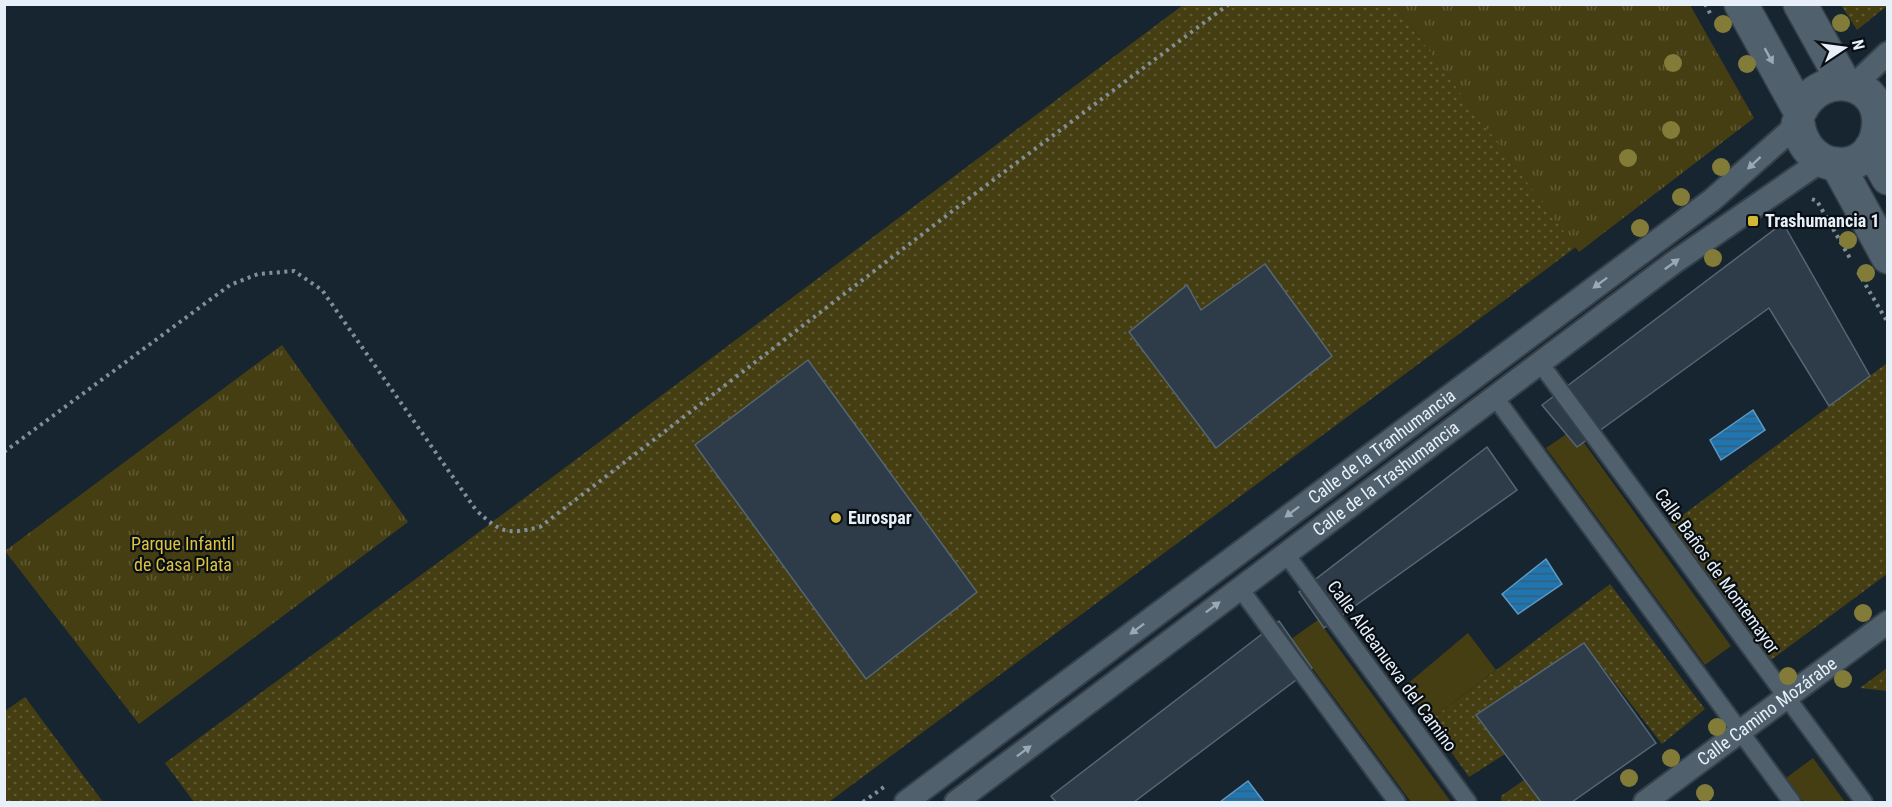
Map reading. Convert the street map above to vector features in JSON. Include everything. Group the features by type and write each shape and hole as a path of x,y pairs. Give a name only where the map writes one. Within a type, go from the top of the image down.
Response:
{"main road":[{"path":"1800,4 1849,84 1882,106 1878,132 1871,148 1858,159 1829,163"},
{"path":"1728,14 1799,118 1803,144 1829,163 1887,257"},
{"path":"1799,118 1809,96 1821,87 1849,84"},
{"path":"1871,148 1887,178"}],"street":[{"path":"1849,84 1887,53"},
{"name":"Calle de la Tranhumancia","path":"961,762 1712,200 1799,118"},
{"name":"Calle de la Trashumancia","path":"956,802 984,794 1239,587 1673,263 1773,194 1829,163"},
{"name":"Calle Baños de Montemayor","path":"1540,363 1864,802"},
{"path":"1494,396 1792,802"},
{"name":"Calle Aldeanueva del Camino","path":"1285,553 1468,802"},
{"path":"1239,587 1397,802"},
{"name":"Calle Camino Mozárabe","path":"1645,802 1887,622"},
{"path":"906,802 961,762 984,794"}],"path":[{"path":"4,452 230,285 258,274 294,271 322,290 476,510 498,530 515,533 540,527 976,193 1229,4"},
{"path":"1705,4 1728,14"},
{"path":"1773,194 1781,207 1803,195 1817,201 1887,323"},
{"path":"863,802 891,782"}],"green space":[{"path":"1887,4 1888,5 1857,30 1841,5"},
{"path":"1183,5 1395,5 1576,247 829,802 194,802 165,763 455,550"},
{"path":"1395,5 1690,5 1754,118 1579,252"},
{"name":"Parque Infantil de Casa Plata","path":"282,345 408,522 139,724 5,551"},
{"path":"1887,363 1887,574 1767,663 1668,526"},
{"path":"1574,429 1731,646 1705,665 1546,448"},
{"path":"1610,584 1705,709 1662,744 1584,643 1477,715 1505,754 1469,777 1429,721"},
{"path":"1318,620 1451,802 1411,802 1291,639"},
{"path":"1468,633 1496,670 1429,721 1406,685"},
{"path":"1887,668 1887,691 1860,688"},
{"path":"25,697 103,802 5,802 5,711"},
{"path":"1813,758 1845,802 1804,802 1786,778"},
{"path":"1524,780 1541,802 1501,802 1501,796"}],"water":[{"path":"1753,410 1765,430 1721,460 1710,440"},
{"path":"1546,559 1562,584 1518,614 1502,594"},
{"path":"1248,781 1264,802 1220,802"}],"building":[{"path":"1783,223 1870,376 1829,406 1769,308 1577,447 1542,405"},
{"path":"1265,264 1332,356 1216,448 1129,332 1187,285 1201,310"},
{"name":"Eurospar","path":"808,360 977,592 866,679 695,445"},
{"path":"1487,447 1517,490 1324,628 1299,592"},
{"path":"1279,621 1312,668 1134,802 1056,802 1051,796"},
{"path":"1584,643 1656,743 1572,802 1541,802 1476,715"}],"place":[{"name":"Trashumancia 1","path":"1753,221"},
{"name":"Eurospar","path":"836,518"}]}
